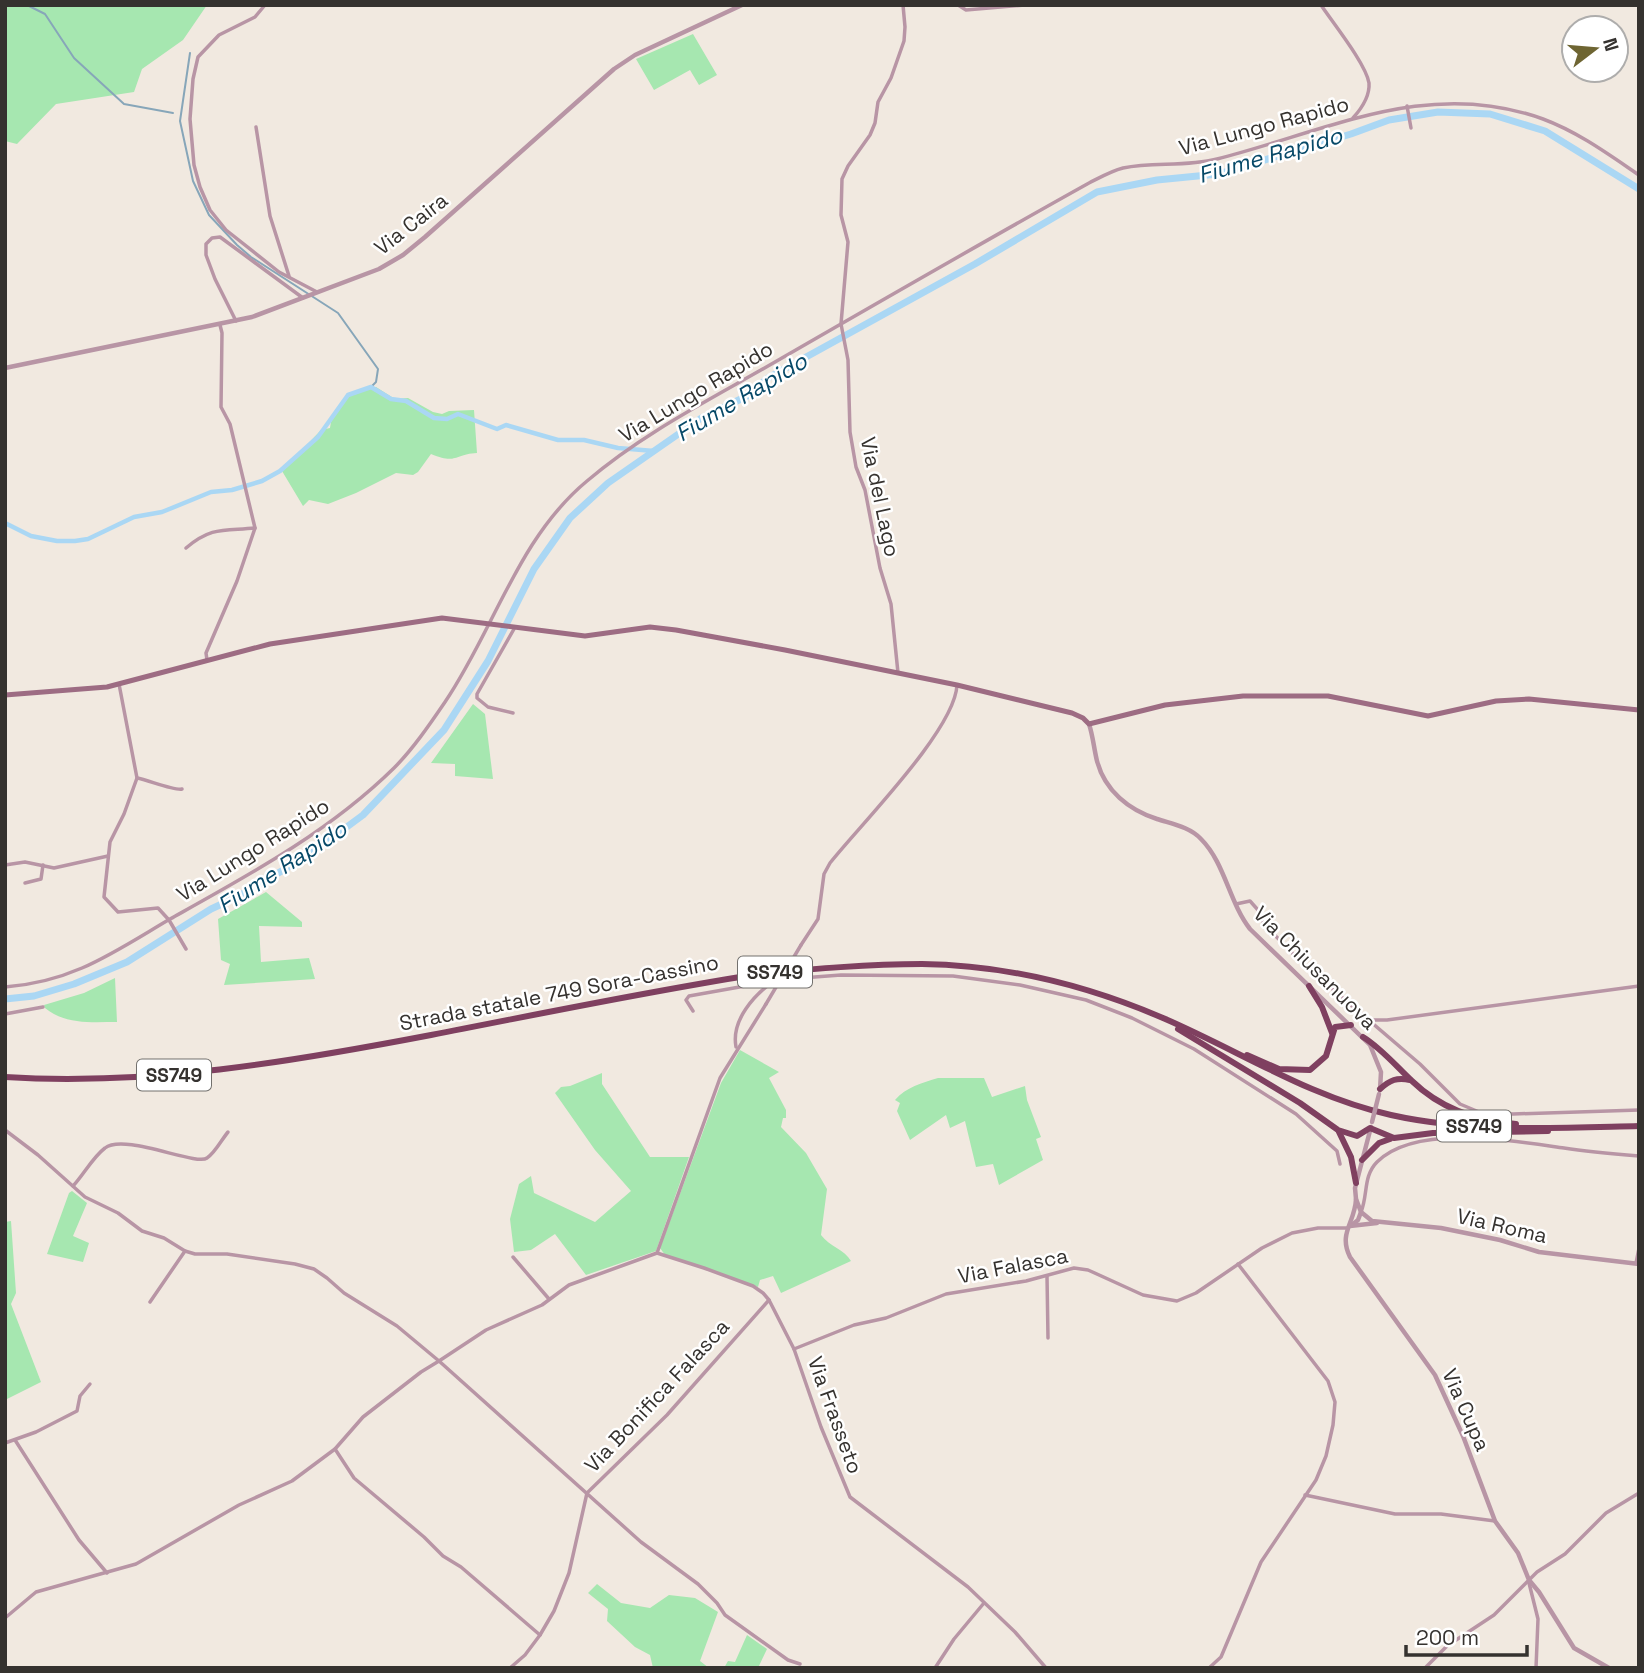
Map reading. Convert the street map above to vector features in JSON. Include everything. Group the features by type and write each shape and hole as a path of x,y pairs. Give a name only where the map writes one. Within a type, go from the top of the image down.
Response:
{"highway":[{"name":"Strada statale 749 Sora-Cassino","path":"5,1077 136,1077 257,1066 330,1055 759,974 921,964 994,970 1072,985 1189,1030 1307,1087 1345,1102 1391,1115 1482,1127 1639,1126"},
{"path":"1309,986 1322,1007 1332,1033"},
{"path":"1140,1009 1149,1016 1181,1030 1300,1102 1338,1130 1357,1136 1371,1125 1394,1138"},
{"path":"1189,1030 1206,1035 1279,1069 1294,1071 1310,1070 1320,1064 1326,1056 1335,1027 1351,1025"},
{"path":"1363,1037 1441,1104 1475,1117 1513,1124 1574,1127"},
{"path":"1380,1092 1389,1081 1412,1081"},
{"path":"1362,1160 1379,1143 1394,1138 1433,1133 1533,1132 1574,1127"},
{"path":"1338,1130 1351,1157 1356,1182"}],"main road":[{"path":"5,695 120,684 270,644 436,618 585,636 660,628 957,685 1072,713 1089,724 1165,705 1243,696 1328,696 1428,716 1496,701 1529,699 1639,710"}],"street":[{"path":"265,5 255,17 219,35 198,57 193,79 190,119 196,173 210,210 226,230 242,245 289,278 317,292"},
{"name":"Via Caira","path":"5,368 236,321 270,312 369,273 403,255 614,69 635,55 742,5"},
{"name":"Via del Lago","path":"898,674 891,604 881,572 866,490 856,467 850,432 848,360 841,324 848,242 841,215 842,179 870,135 878,102 898,60 905,27 903,5"},
{"path":"958,5 966,10 1025,5"},
{"path":"1321,5 1357,58 1369,82 1365,102 1349,121"},
{"name":"Via Lungo Rapido","path":"5,987 28,985 61,976 106,958 301,844 333,821 397,765 446,700 543,528 569,496 636,444 705,401 1110,173 1123,168 1203,162 1408,106 1463,103 1512,110 1543,119 1599,147 1639,175"},
{"path":"1408,106 1410,128"},
{"path":"256,127 270,216 289,278"},
{"path":"236,321 208,260 206,244 212,238 220,237 303,298"},
{"path":"207,660 206,653 237,581 255,528 230,424 221,407 220,325"},
{"path":"186,548 223,528 255,528"},
{"path":"511,628 477,698 488,707 513,713"},
{"path":"120,684 137,778 110,842 104,897 113,909 121,913 158,908 186,948"},
{"path":"657,1253 720,1078 818,919 824,874 830,863 925,752 956,698 957,685"},
{"name":"Via Chiusanuova","path":"1089,724 1098,765 1105,780 1119,798 1136,811 1180,826 1199,836 1210,850 1234,904 1250,929 1363,1037 1379,1063 1380,1092 1356,1182 1356,1199"},
{"path":"137,778 157,782 176,791 182,789"},
{"path":"5,865 25,862 58,868 108,856"},
{"path":"25,883 41,879 43,865"},
{"path":"1234,904 1250,901 1270,931 1420,1064 1460,1104 1479,1112 1513,1114 1639,1110"},
{"path":"737,1049 735,1040 743,1013 767,985 775,980 841,975 953,975 1006,984 1086,1000 1143,1023 1194,1049 1296,1114 1337,1151 1340,1164"},
{"path":"694,1011 686,1000 689,996 762,983 767,985"},
{"path":"1368,1020 1387,1020 1639,986"},
{"path":"5,1014 43,1007"},
{"path":"5,1130 92,1200 118,1213 142,1231 164,1238 185,1251 302,1265 321,1273 344,1293 397,1326 439,1361 641,1542 698,1584 733,1622 788,1660 800,1664"},
{"path":"74,1186 105,1148 113,1144 131,1144 203,1160 208,1158 228,1132"},
{"path":"1349,1227 1359,1220 1367,1178 1377,1162 1393,1151 1435,1139 1476,1138 1639,1156"},
{"path":"1356,1199 1361,1212"},
{"path":"1349,1227 1355,1214 1356,1199"},
{"name":"Via Roma","path":"1361,1212 1368,1219 1380,1223 1441,1228 1500,1240 1539,1252 1637,1264"},
{"path":"1349,1227 1380,1223"},
{"name":"Via Falasca","path":"794,1349 854,1325 886,1318 946,1294 1047,1276 1074,1268 1087,1270 1143,1295 1177,1301 1196,1293 1262,1248 1292,1233 1318,1228 1349,1227"},
{"name":"Via Cupa","path":"1349,1227 1345,1244 1350,1257 1435,1375 1495,1521 1518,1553 1529,1580 1539,1591 1574,1648 1609,1668"},
{"path":"1637,1264 1639,1248"},
{"path":"150,1302 185,1251"},
{"path":"5,1618 36,1592 136,1563 230,1510 292,1481 335,1449 363,1417 421,1372 486,1330 542,1305 569,1285 657,1253 753,1286 769,1300"},
{"path":"513,1257 549,1299"},
{"path":"1209,1668 1221,1657 1261,1562 1316,1480 1334,1425 1335,1402 1328,1381 1238,1264"},
{"path":"1047,1276 1048,1338"},
{"name":"Via Frasseto","path":"769,1300 794,1349 821,1427 850,1497 936,1561 985,1602 1046,1668"},
{"name":"Via Bonifica Falasca","path":"510,1668 526,1655 540,1635 569,1573 587,1493 667,1415 769,1300"},
{"path":"5,1443 77,1410 80,1396 90,1384"},
{"path":"15,1440 79,1540 108,1573"},
{"path":"335,1449 354,1478 443,1556 461,1567 540,1635"},
{"path":"1425,1668 1447,1646 1494,1615 1537,1572 1565,1554 1606,1513 1639,1493"},
{"path":"1305,1495 1395,1514 1441,1514 1495,1521"},
{"path":"1529,1580 1538,1619 1536,1668"},
{"path":"935,1668 954,1639 985,1602"}],"green space":[{"path":"5,5 207,5 183,40 142,69 134,92 56,104 17,144 5,141"},
{"path":"693,34 717,75 699,85 690,70 654,90 636,59"},
{"path":"376,387 395,399 408,398 433,412 442,414 449,411 474,410 477,453 451,459 431,454 413,475 396,473 328,504 309,500 303,506 282,471 321,430 330,428 340,404 352,395"},
{"path":"473,704 485,714 493,779 455,776 455,764 431,763"},
{"path":"266,892 302,922 302,927 259,926 261,962 309,958 315,979 224,985 230,964 221,960 218,919"},
{"path":"115,978 117,1022 70,1020 45,1008 44,1005 84,993"},
{"path":"740,1050 779,1072 769,1078 786,1110 786,1118 783,1118 781,1127 806,1153 827,1189 821,1235 851,1261 781,1293 773,1276 760,1280 758,1287 665,1255 660,1248 721,1083"},
{"path":"602,1073 602,1084 650,1157 689,1157 656,1251 586,1275 555,1234 531,1250 514,1252 510,1219 519,1184 531,1176 534,1193 595,1222 631,1191 595,1150 555,1093 561,1087"},
{"path":"938,1078 984,1078 992,1097 1025,1086 1027,1100 1041,1137 1036,1139 1043,1160 999,1185 993,1164 976,1167 965,1121 950,1128 946,1115 910,1140 897,1111 900,1103 895,1100 909,1089"},
{"path":"72,1191 87,1203 73,1236 89,1243 83,1262 47,1254"},
{"path":"11,1221 16,1293 11,1304 41,1382 5,1400 5,1222"},
{"path":"597,1584 621,1603 650,1608 669,1595 695,1598 718,1612 700,1661 709,1668 653,1668 650,1655 635,1647 607,1621 608,1609 588,1593"},
{"path":"747,1635 767,1649 758,1668 724,1668 728,1661 735,1662"}],"waterway":[{"path":"27,5 45,14 74,58 124,104 173,113"},
{"path":"190,53 180,121 193,181 209,215 251,257 338,313 378,369 376,382 371,387"},
{"name":"Fiume Rapido","path":"5,999 34,996 74,984 127,962 211,909 309,855 363,815 444,730 488,661 534,569 570,518 608,483 700,419 747,396 768,378 975,264 1097,192 1157,180 1218,174 1389,120 1438,112 1490,114 1545,131 1639,189"},
{"path":"5,523 31,536 57,541 88,539 134,517 162,512 211,492 232,490 262,481 280,471 318,437 348,395 371,387 391,399 406,401 434,418 447,419 458,414 497,429 506,425 558,440 584,440 618,448 654,451"}]}
